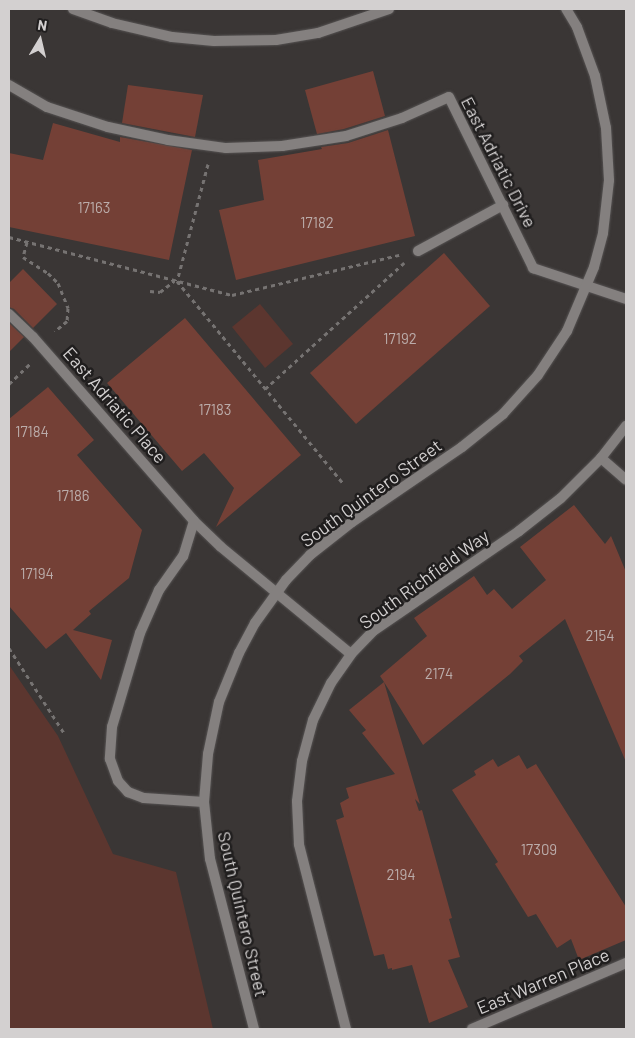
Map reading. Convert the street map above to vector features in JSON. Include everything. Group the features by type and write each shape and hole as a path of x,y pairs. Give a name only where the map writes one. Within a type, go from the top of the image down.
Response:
{"street":[{"path":"73,9 112,23 172,37 214,42 276,40 318,33 390,9"},
{"name":"South Quintero Street","path":"254,1029 210,859 204,802 208,754 220,702 239,654 255,622 310,555 352,522 462,447 503,414 543,368 567,331 588,286 602,233 608,180 606,128 595,76 577,27 566,9"},
{"name":"East Adriatic Drive","path":"9,85 47,107 108,126 168,140 226,148 282,146 346,136 402,118 449,97 534,268 626,299"},
{"path":"418,251 503,206"},
{"name":"East Adriatic Place","path":"9,314 33,337 194,521 221,547 351,654"},
{"name":"South Richfield Way","path":"346,1029 299,844 297,801 302,761 313,720 331,683 351,654 373,631 518,531 561,498 601,458 626,426"},
{"path":"601,458 626,480"},
{"path":"194,521 183,556 159,590 140,633 112,727 110,759 118,781 128,792 144,798 204,802"},
{"name":"East Warren Place","path":"472,1029 626,964"}],"path":[{"path":"150,291 160,292 176,281 209,159"},
{"path":"9,237 232,295 418,251"},
{"path":"27,242 24,256 48,273 58,283 68,308 67,321 54,332"},
{"path":"265,389 418,251"},
{"path":"176,281 343,483"},
{"path":"9,384 31,364"},
{"path":"9,648 64,733"}],"shaded area":[{"path":"260,304 293,344 265,368 232,327"},
{"path":"9,665 58,736 113,854 176,872 213,1029 9,1029"}],"building":[{"path":"373,71 385,116 344,129 317,134 305,90"},
{"path":"128,85 203,95 195,137 122,123"},
{"path":"53,123 120,142 120,137 192,150 169,260 9,227 9,153 43,160"},
{"path":"388,130 415,236 236,280 219,210 264,200 258,160 348,143"},
{"path":"444,253 490,306 356,424 310,373"},
{"path":"23,269 57,304 33,328 14,309 9,307 9,283"},
{"path":"185,318 301,455 216,527 234,488 204,453 182,471 107,383"},
{"path":"9,323 24,337 9,352"},
{"path":"48,387 94,440 77,455 142,530 129,578 89,611 91,614 73,630 112,640 101,680 66,633 46,649 9,606 9,419"},
{"path":"574,505 605,544 611,536 626,572 626,762 565,619 519,656 523,661 510,674 423,745 380,676 427,636 414,618 474,576 487,595 494,589 512,609 546,580 520,547"},
{"path":"384,682 420,804 415,799 419,811 422,810 452,918 449,919 460,957 448,960 468,1007 429,1023 412,965 392,970 392,968 388,969 384,954 374,956 336,820 344,817 340,803 349,798 346,788 395,774 362,733 366,730 349,710"},
{"path":"519,755 527,769 536,764 626,907 626,940 579,960 571,939 557,948 536,914 528,917 495,864 498,862 452,790 476,775 474,771 493,759 498,767"}]}
